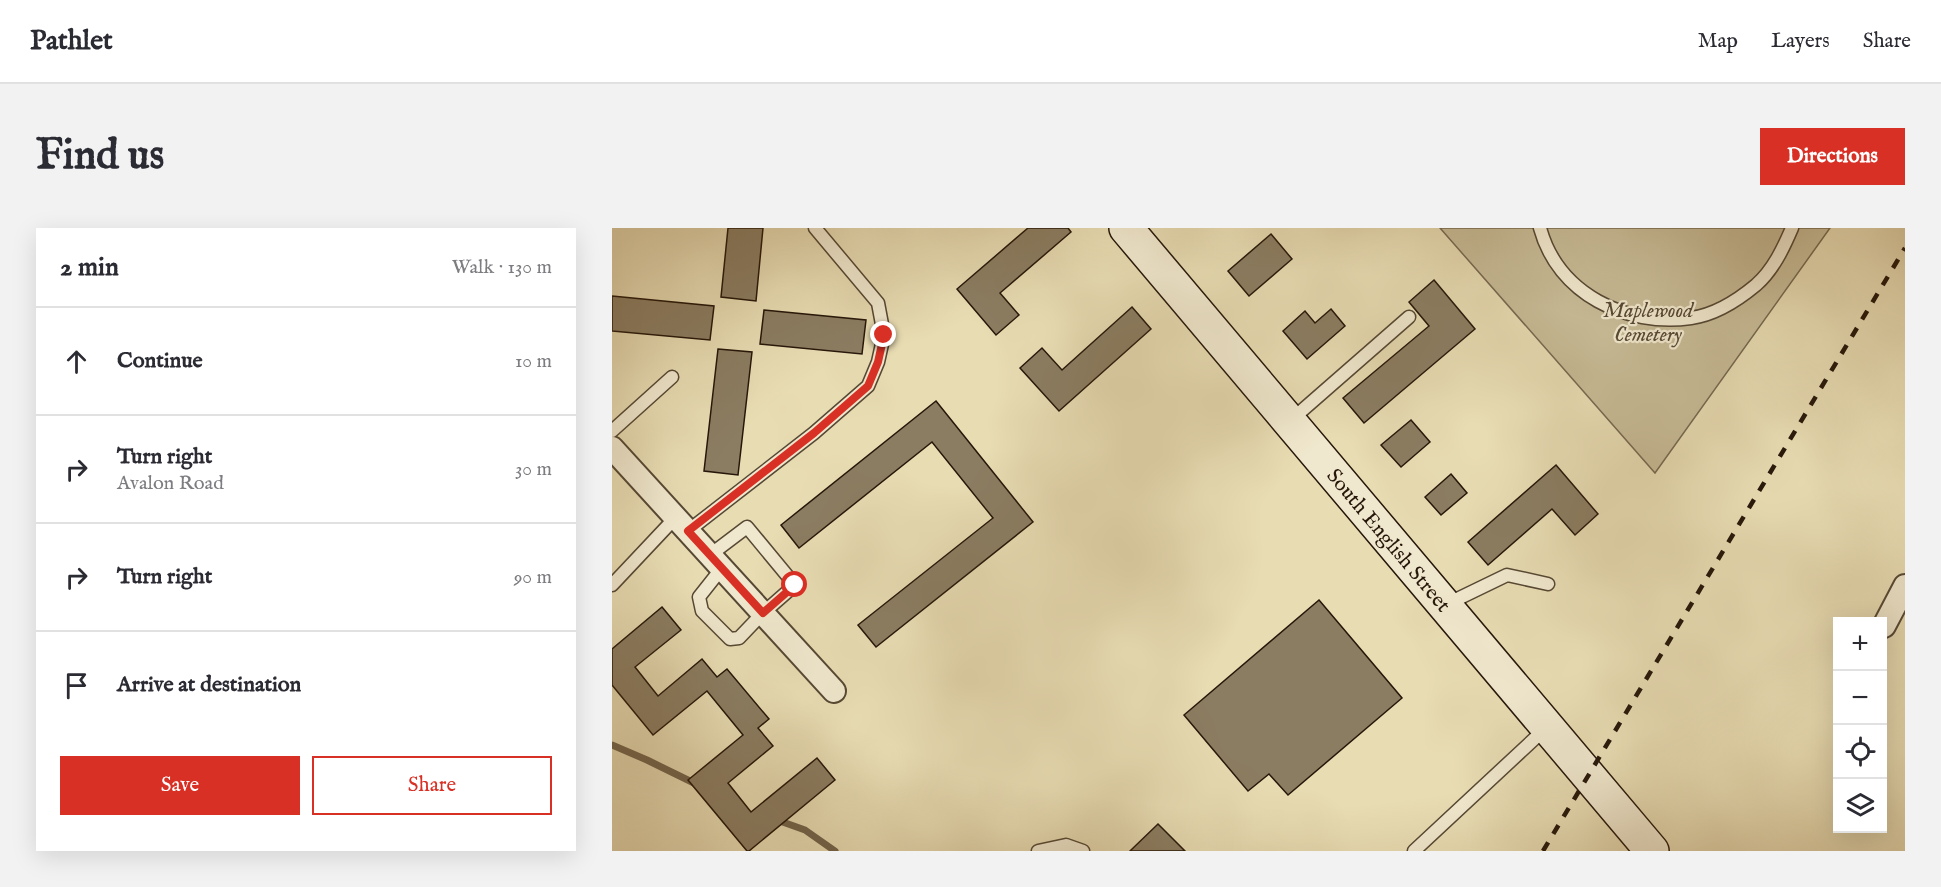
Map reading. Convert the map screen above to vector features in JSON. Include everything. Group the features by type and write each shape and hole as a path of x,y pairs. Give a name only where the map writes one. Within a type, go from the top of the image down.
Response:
{"street":[{"name":"South English Street","path":"1126,228 1652,851"},
{"path":"612,448 834,691"},
{"path":"1887,620 1905,586"}],"lane":[{"path":"612,585 682,524 814,433 868,386 878,362 884,335 878,303 815,228"},
{"path":"1540,228 1544,241 1563,272 1589,296 1621,313 1657,320 1693,318 1727,305 1757,284 1780,256 1792,228"},
{"path":"1289,421 1409,317"},
{"path":"612,431 672,376"},
{"path":"747,527 795,585 763,613 739,638 730,639 702,611 699,597 716,561 747,527"},
{"path":"1444,605 1507,574 1548,584"},
{"path":"1414,851 1546,727"},
{"path":"1038,851 1066,845 1083,851"}],"green space":[{"name":"Maplewood Cemetery","path":"1440,228 1830,228 1655,473"}],"building":[{"path":"728,228 763,228 756,301 721,297"},
{"path":"1028,228 1068,228 1071,232 1000,293 1019,315 996,335 957,289"},
{"path":"1271,234 1292,259 1249,296 1228,271"},
{"path":"1434,280 1475,329 1364,423 1343,398 1429,326 1409,302"},
{"path":"612,296 714,306 710,340 612,331"},
{"path":"1132,307 1151,329 1059,411 1020,368 1042,348 1062,370"},
{"path":"1331,309 1345,326 1307,359 1283,331 1305,311 1315,323"},
{"path":"764,310 866,320 862,354 760,344"},
{"path":"718,349 752,352 738,475 704,471"},
{"path":"936,401 1033,522 876,647 858,625 993,518 932,442 799,548 781,525"},
{"path":"1411,420 1430,442 1401,467 1381,445"},
{"path":"1556,465 1598,514 1575,535 1552,509 1488,565 1468,542"},
{"path":"1451,474 1467,493 1441,515 1425,497"},
{"path":"1319,600 1402,698 1288,795 1269,774 1248,791 1184,715"},
{"path":"662,607 681,630 635,667 658,696 702,659 717,677 727,669 769,719 758,728 773,746 728,783 751,812 817,758 835,780 749,851 688,780 743,735 707,691 653,735 612,685 612,649"},
{"path":"1158,824 1185,851 1130,851"}],"waterway":[{"path":"612,745 696,784"},
{"path":"777,820 805,830 835,851"}],"railway":[{"path":"1543,851 1905,248"}],"route":[{"path":"795,585 763,613 688,531 814,433 868,386 878,362 884,335"}]}
